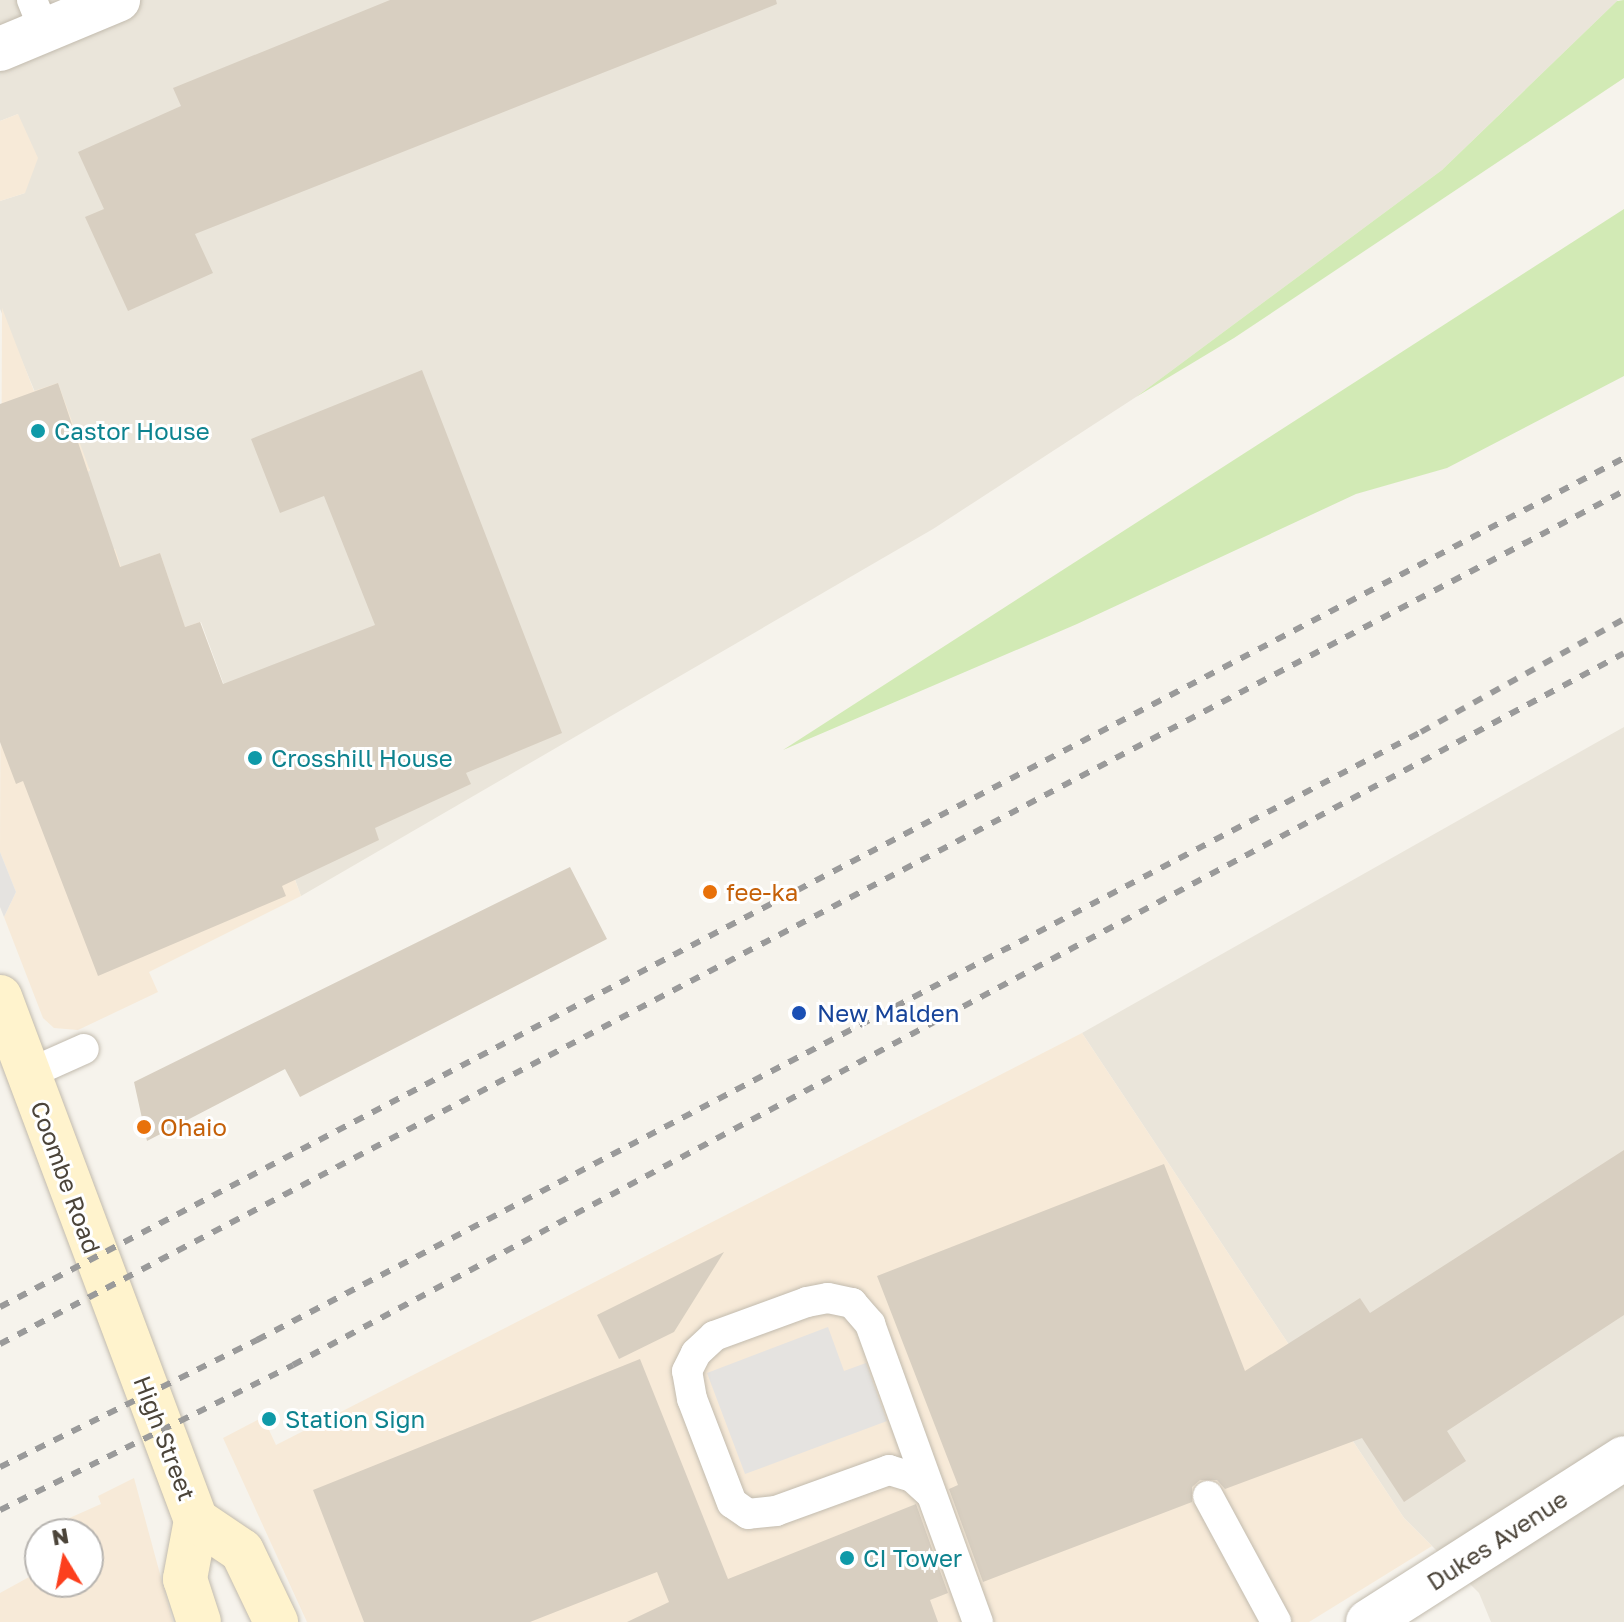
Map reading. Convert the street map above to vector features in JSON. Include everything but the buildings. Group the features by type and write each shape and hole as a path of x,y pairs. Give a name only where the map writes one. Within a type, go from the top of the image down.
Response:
{"main road":[{"name":"Coombe Road","path":"0,997 133,1357"},
{"name":"High Street","path":"133,1357 196,1520 185,1579 199,1622"},
{"name":"High Street","path":"196,1520 242,1551 276,1622"}],"street":[{"path":"0,49 38,14 118,0"},
{"name":"Dukes Avenue","path":"1368,1622 1420,1608 1624,1458"}],"lane":[{"path":"28,1074 84,1049"},
{"path":"930,1493 912,1477 889,1470 776,1511 748,1514 732,1503 692,1399 687,1371 696,1353 714,1336 807,1302 828,1298 852,1303 870,1324 978,1622"},
{"path":"1208,1496 1276,1622"}],"shaded area":[{"path":"0,0 1618,0 1442,170 1136,397 933,529 301,896 201,622 185,627 106,553 77,475 90,470 35,392 0,309 0,201 25,193 18,114 0,121"},
{"path":"18,114 38,158 25,193 0,201 0,121"},
{"path":"2,308 34,391 58,383 90,471 77,475 106,552 115,549 121,567 160,553 185,627 200,622 301,896 149,972 158,992 78,1030 54,1028 43,1018 4,917 16,892 0,852"},
{"path":"1624,727 1624,1622 1491,1622 1479,1593 1404,1518 1082,1033"},
{"path":"0,852 16,892 4,917 0,907"},
{"path":"1082,1033 1404,1518 1432,1546 1309,1622 307,1622 223,1438 263,1417 276,1445"},
{"path":"828,1327 844,1371 866,1363 887,1421 745,1474 707,1373"},
{"path":"134,1478 173,1622 0,1622 0,1593 24,1580 24,1598 104,1598 104,1518 70,1518 101,1504 98,1496"}],"green space":[{"path":"1624,0 1624,78 1234,338 1136,397 1442,170 1617,1"},
{"path":"1624,209 1624,376 1447,468 1356,494 1077,624 783,750"}],"railway":[{"path":"0,1307 1624,458"},
{"path":"0,1344 1624,491"},
{"path":"0,1467 257,1340 1421,732 1624,619"},
{"path":"0,1510 293,1365 1624,653"}],"place":[{"name":"Castor House","path":"38,431"},
{"name":"Crosshill House","path":"255,758"},
{"name":"fee-ka","path":"710,892"},
{"name":"New Malden","path":"799,1013"},
{"name":"Ohaio","path":"144,1127"},
{"name":"Station Sign","path":"269,1419"},
{"name":"CI Tower","path":"847,1558"}]}
